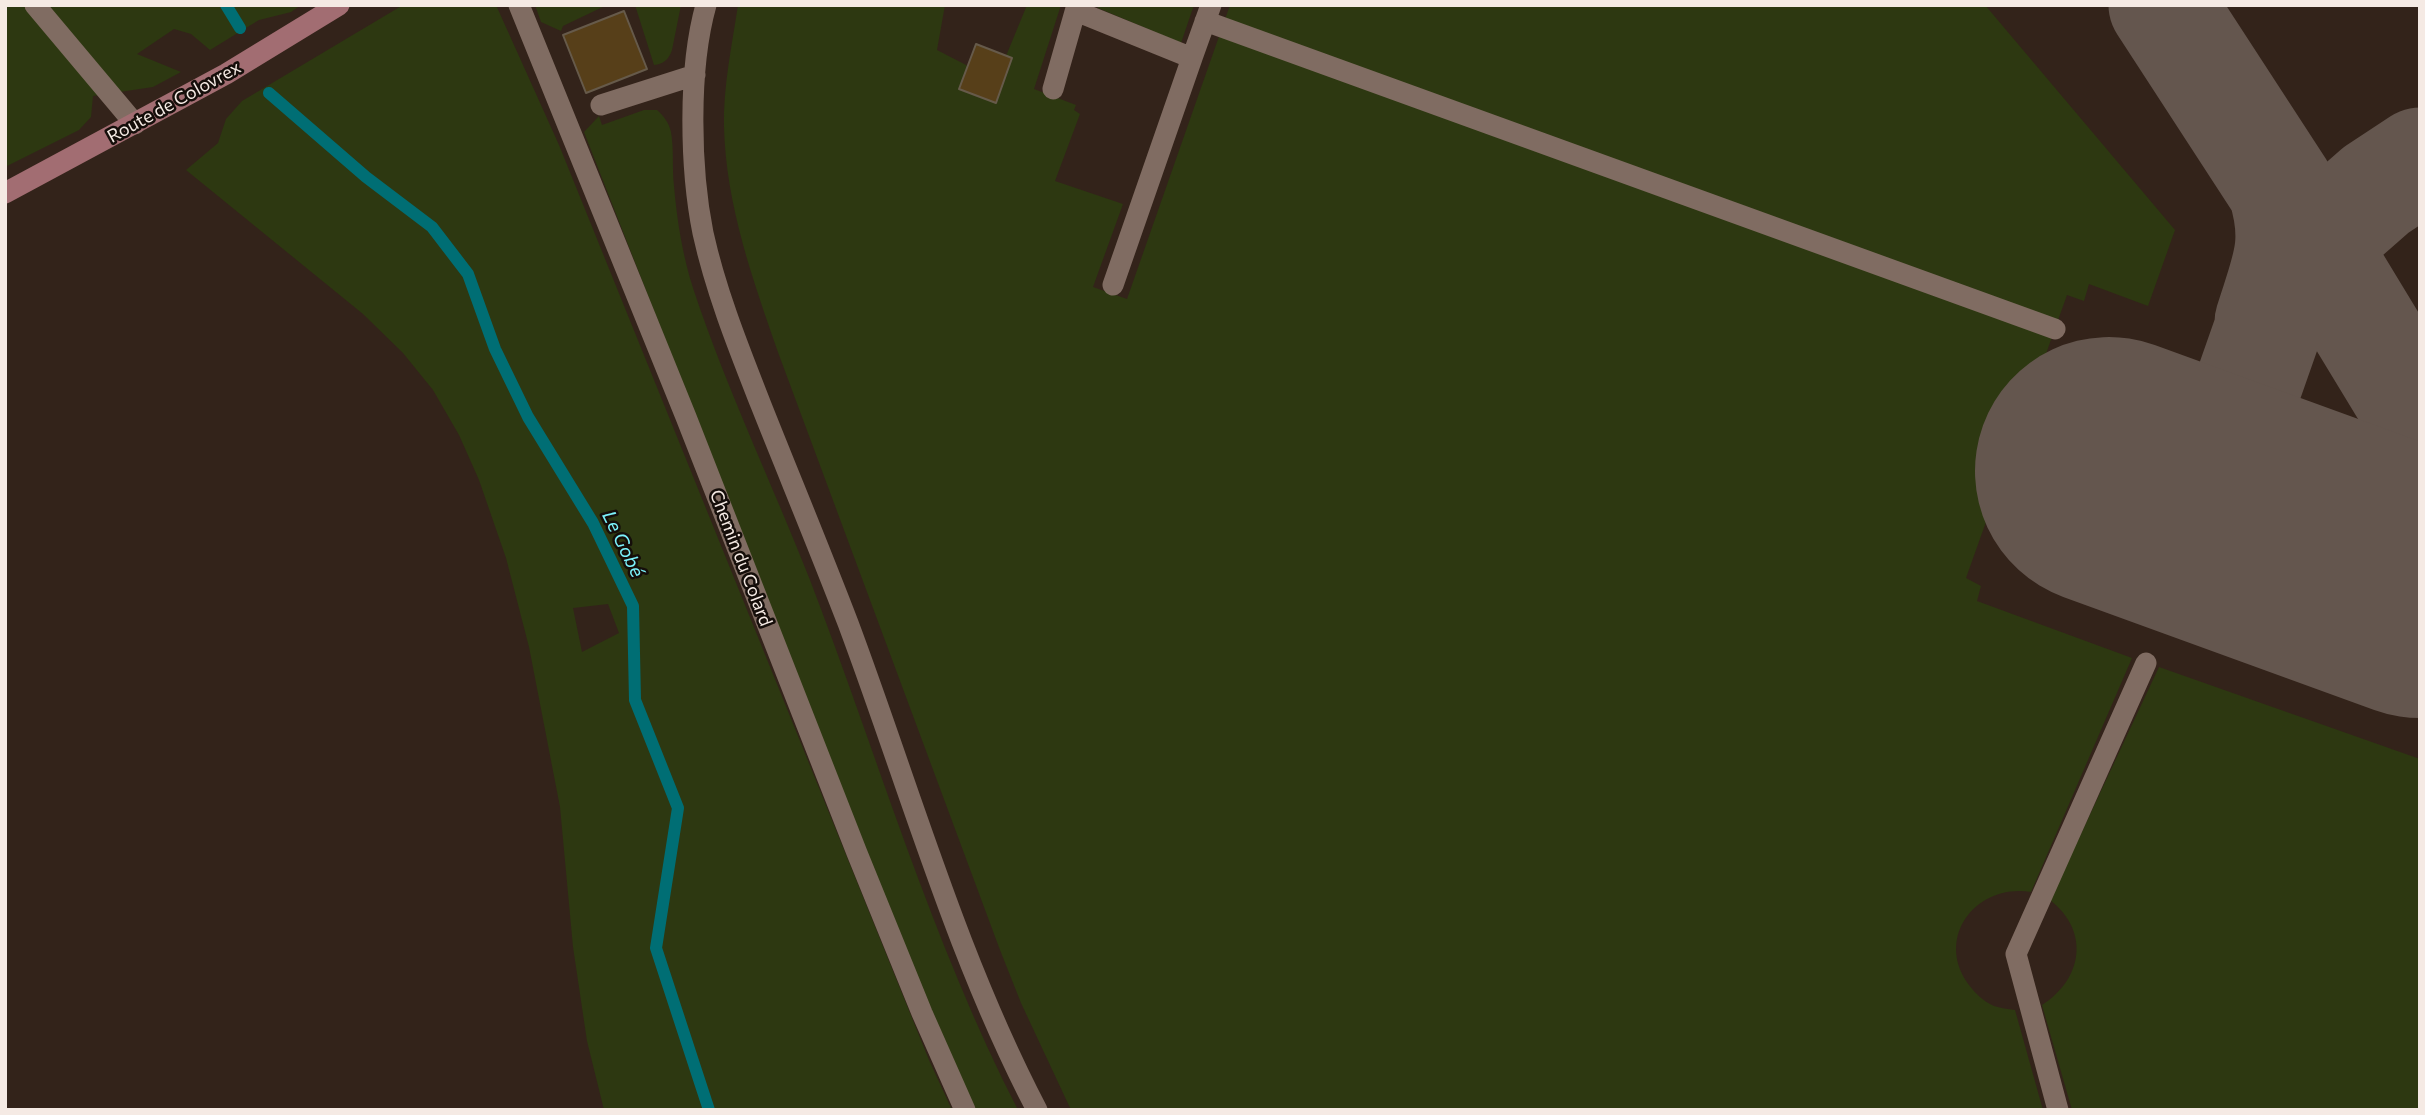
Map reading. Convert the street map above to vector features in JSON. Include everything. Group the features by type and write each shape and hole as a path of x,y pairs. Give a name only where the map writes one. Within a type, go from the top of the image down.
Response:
{"main road":[{"name":"Route de Colovrex","path":"5,192 226,74 340,5"}],"street":[{"path":"35,5 135,124"},
{"name":"Chemin du Colard","path":"519,5 687,417 857,853 965,1110"},
{"path":"706,5 695,75 695,160 703,232 732,329 848,623 959,935 994,1020 1037,1110"},
{"path":"1053,89 1076,8 1192,58"},
{"path":"1113,285 1208,13 2055,329"},
{"path":"601,105 695,75"},
{"path":"2058,1110 2015,954 2146,663"}],"green space":[{"path":"5,5 301,5 291,12 259,20 210,50 191,34 174,29 137,54 181,72 153,87 93,96 91,117 79,130 5,167"},
{"path":"403,5 496,5 559,145 929,1060 952,1110 604,1110 587,1041 573,947 560,807 529,647 506,558 479,480 459,435 433,390 403,353 363,314 186,170 218,143 226,119 242,101","holes":["608,604 619,633 582,652 573,608"]},
{"path":"535,5 607,5 563,26 561,31 541,22"},
{"path":"635,5 681,5 672,50 661,64 654,65"},
{"path":"738,5 945,5 937,50 968,66 959,89 996,103 1012,58 1006,56 1027,5 1061,5 1034,89 1076,105 1074,110 1080,114 1055,181 1123,204 1093,287 1127,299 1230,5 1985,5 2175,230 2148,306 2089,284 2084,301 2067,295 1966,578 1981,586 1977,601 2132,658 2031,892 2011,891 1993,896 1978,905 1966,918 1959,933 1956,949 1959,967 1969,985 1990,1004 2015,1010 2043,1110 1071,1110 1021,1003 1000,950 779,355 742,243 730,185 724,127 726,81"},
{"path":"1097,5 1194,5 1181,43 1098,8"},
{"path":"644,110 657,110 669,126 681,239 690,278 707,328 810,580 958,980 1018,1110 973,1110 933,1024 584,132 599,116 602,125"},
{"path":"2159,667 2420,759 2420,1110 2072,1110 2042,1005 2056,994 2073,969 2076,940 2063,912 2050,900"}],"building":[{"path":"624,11 647,69 586,93 563,35"},
{"path":"976,44 1012,58 996,103 959,89"}],"waterway":[{"name":"Le Gobé","path":"226,5 240,28"},
{"name":"Le Gobé","path":"269,93 366,177 432,227 468,274 495,349 528,417 593,523 633,606 635,700 678,808 656,948 709,1110"}],"taxiway":[{"path":"2162,5 2281,188 2289,225 2289,241 2284,271 2268,322"},
{"path":"2206,506 2274,312 2300,267 2335,226 2376,190 2420,161"},
{"path":"2281,189 2420,418"}],"runway":[{"path":"2109,471 2420,584"}]}
